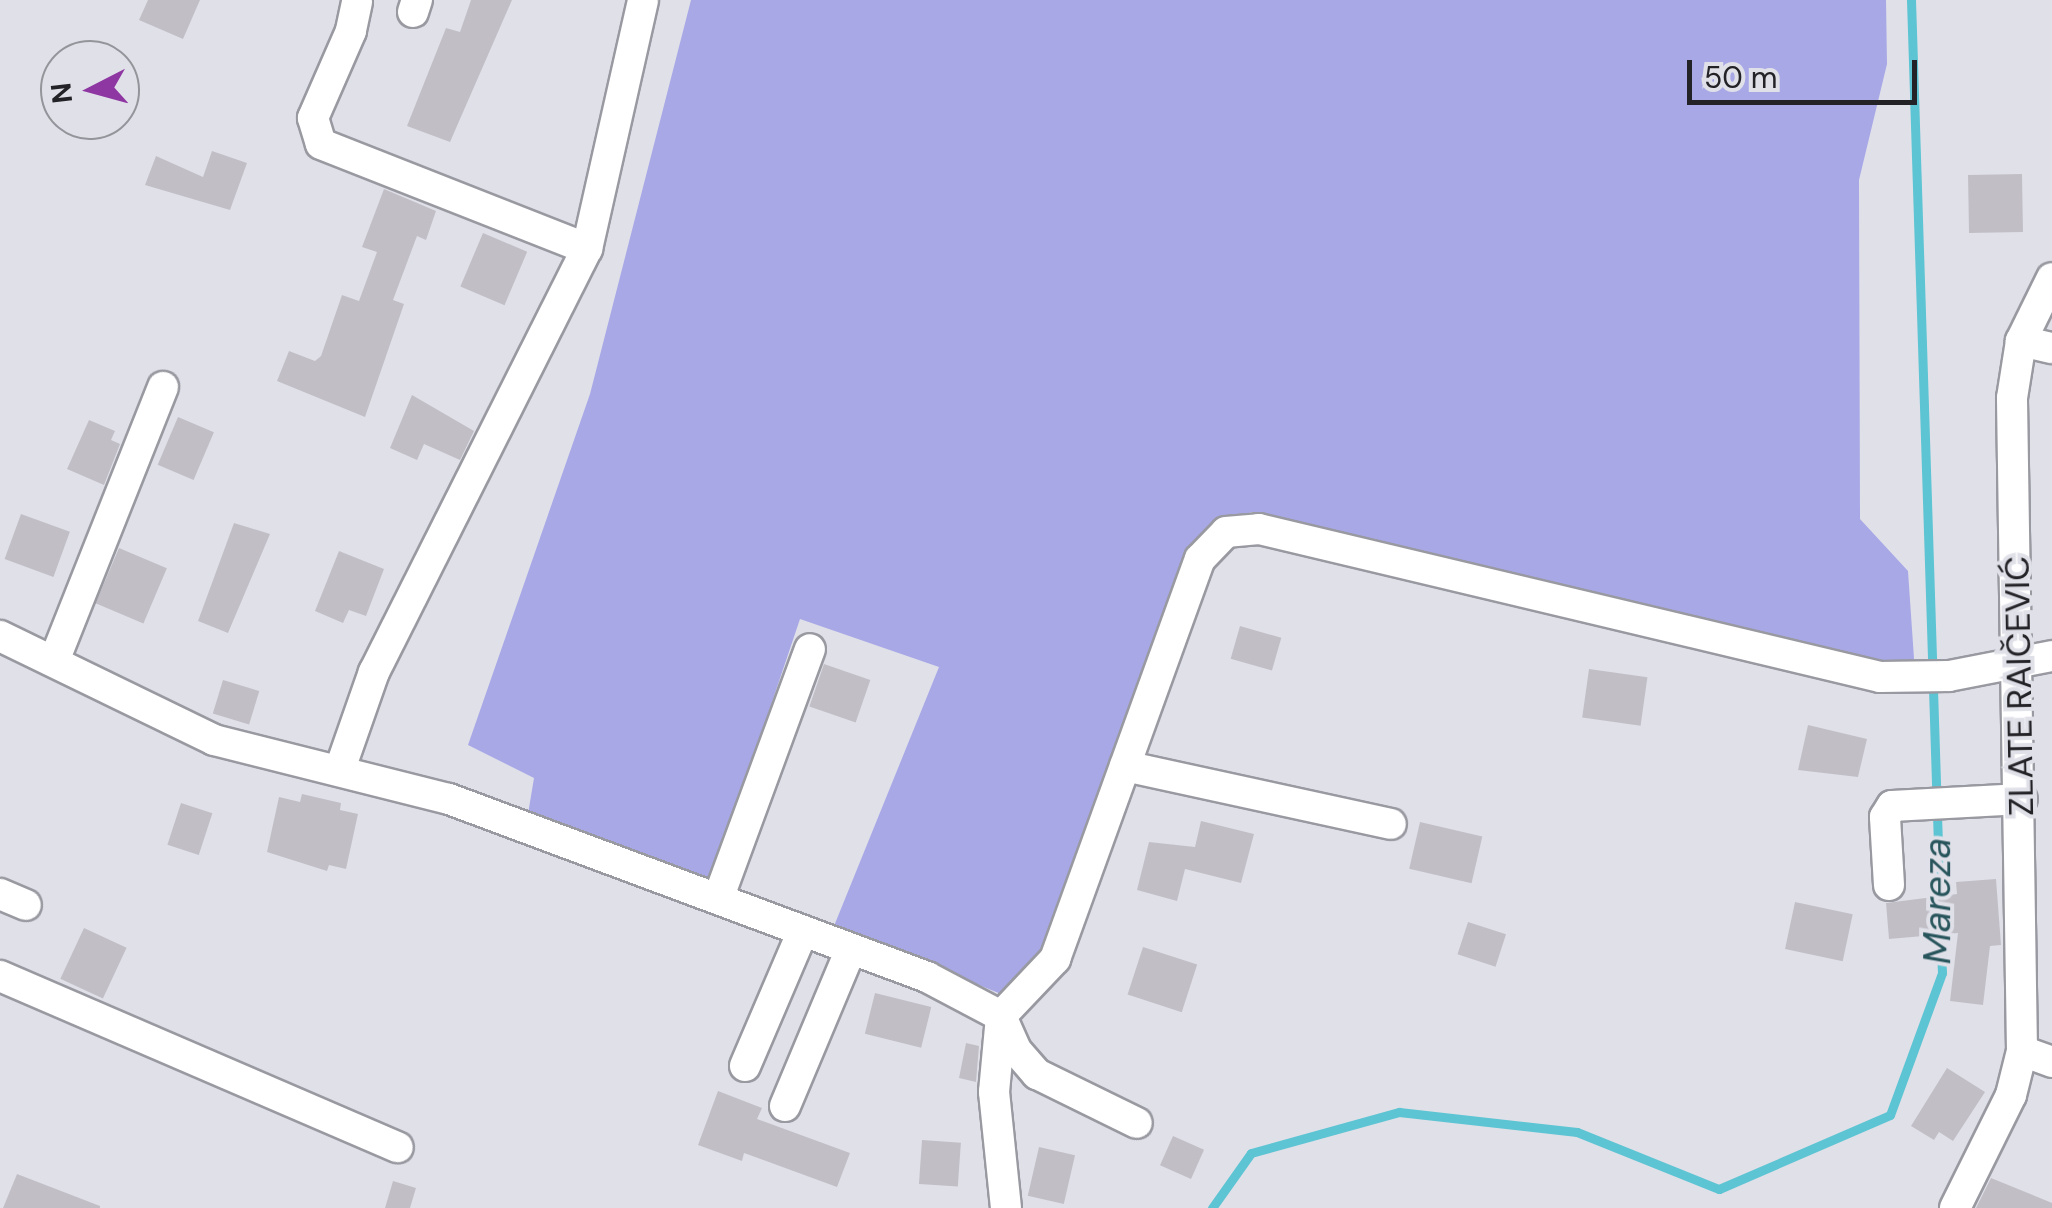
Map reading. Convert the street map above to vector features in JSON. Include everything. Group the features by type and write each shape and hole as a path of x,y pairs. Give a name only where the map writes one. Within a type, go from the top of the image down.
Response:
{"street":[{"path":"340,769 374,672 587,249 643,0"},
{"path":"357,2 352,31 313,118 321,144 587,249"},
{"name":"ZLATE RAIČEVIĆ","path":"1955,1208 2011,1095 2022,1051 2020,662 2012,398 2020,341 2052,278"},
{"path":"2020,341 2052,348"},
{"path":"54,661 163,387"},
{"path":"1006,1208 994,1092 1001,1016 1055,959 1200,559 1210,542 1241,528 1911,680 2052,656"},
{"path":"0,636 214,740 449,799 927,977 1001,1016 1016,1050 1038,1074 1137,1123"},
{"path":"718,899 810,650"},
{"path":"1125,766 1391,824"},
{"path":"1888,885 1887,810 2022,799"},
{"path":"745,1066 803,931"},
{"path":"784,1106 851,949"},
{"path":"0,976 398,1147"},
{"path":"2022,1051 2052,1062"}],"shaded area":[{"path":"691,0 1886,0 1887,64 1859,180 1860,519 1908,571 1915,673 1252,512 1213,524 1042,954 1001,994 834,926 939,667 800,619 711,883 528,814 534,778 468,745 590,394"}],"building":[{"path":"148,0 200,0 183,39 139,20"},
{"path":"471,0 512,0 450,142 407,126 446,28 460,32"},
{"path":"212,151 247,163 230,210 145,185 156,156 203,177"},
{"path":"2022,174 2023,232 1969,233 1968,175"},
{"path":"384,189 436,211 426,240 417,236 393,300 404,304 365,417 277,381 289,351 315,361 321,356 342,295 359,301 377,252 362,247"},
{"path":"483,233 527,252 505,305 460,286"},
{"path":"412,395 474,431 460,460 424,444 417,460 390,448"},
{"path":"178,417 214,432 194,480 158,465"},
{"path":"89,420 115,431 111,440 120,444 104,485 67,469"},
{"path":"21,514 70,532 53,577 5,559"},
{"path":"234,523 270,534 228,633 198,621"},
{"path":"119,548 167,568 143,624 96,603"},
{"path":"339,551 384,569 366,616 349,610 343,623 315,611"},
{"path":"1240,626 1281,638 1272,671 1231,659"},
{"path":"824,664 870,680 856,723 809,707"},
{"path":"1589,669 1647,677 1641,726 1582,718"},
{"path":"223,680 259,691 249,725 213,713"},
{"path":"1808,725 1867,739 1858,777 1798,770"},
{"path":"302,794 341,803 340,810 358,814 346,869 329,865 327,871 267,852 279,797 300,802"},
{"path":"181,803 212,813 199,855 167,845"},
{"path":"1201,821 1254,834 1241,883 1185,869 1177,901 1137,890 1149,842 1195,847"},
{"path":"1420,822 1482,836 1472,883 1409,869"},
{"path":"1996,879 2001,945 1990,946 1983,1005 1950,1001 1958,933 1889,939 1886,903 1957,894 1956,882"},
{"path":"1795,902 1853,914 1843,961 1785,949"},
{"path":"1468,922 1506,934 1496,967 1457,954"},
{"path":"84,928 127,948 103,999 60,979"},
{"path":"1143,947 1197,965 1182,1012 1128,995"},
{"path":"875,993 931,1007 921,1048 865,1034"},
{"path":"966,1043 979,1046 976,1082 959,1078"},
{"path":"1947,1068 1985,1092 1953,1141 1939,1132 1934,1140 1911,1126"},
{"path":"718,1091 762,1108 757,1119 850,1153 837,1187 744,1153 742,1161 698,1145"},
{"path":"1173,1136 1204,1150 1191,1179 1160,1165"},
{"path":"922,1140 961,1143 958,1187 919,1184"},
{"path":"1039,1147 1075,1155 1064,1204 1028,1196"},
{"path":"17,1174 100,1206 100,1208 3,1208"},
{"path":"1991,1178 2052,1203 2052,1208 1976,1208"},
{"path":"393,1181 416,1188 410,1208 385,1208"}],"waterway":[{"name":"Mareza","path":"1911,0 1940,906"},
{"name":"Mareza","path":"1212,1208 1251,1153 1399,1112 1577,1132 1719,1189 1890,1115 1942,973 1940,926"}]}
